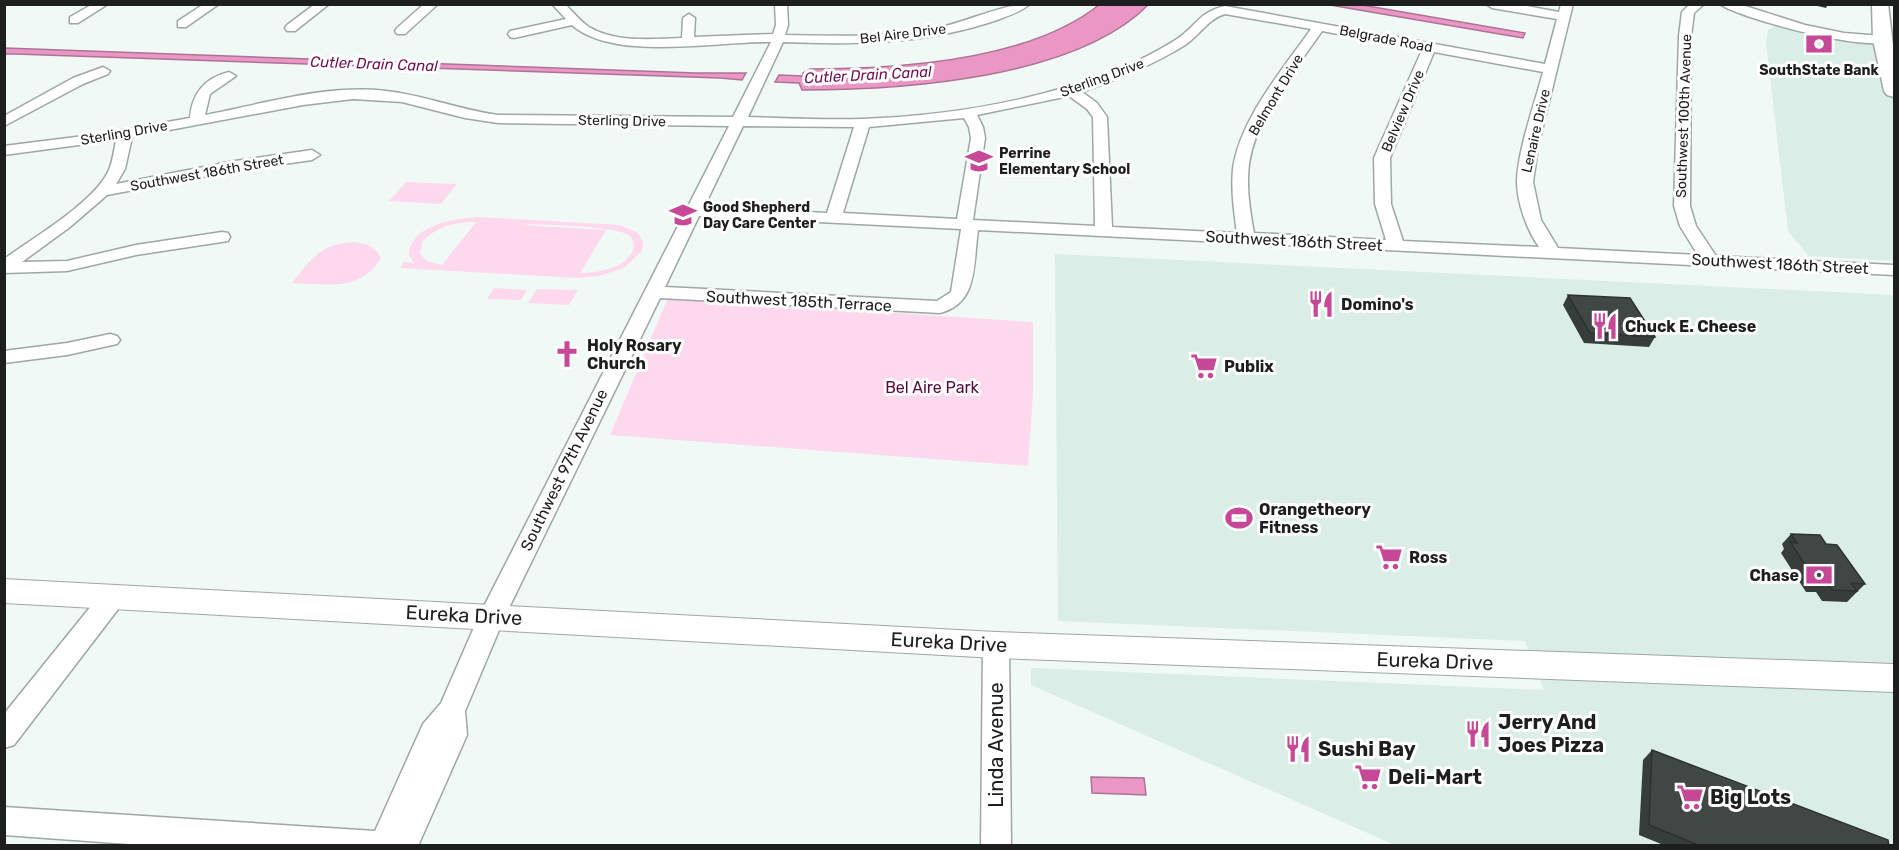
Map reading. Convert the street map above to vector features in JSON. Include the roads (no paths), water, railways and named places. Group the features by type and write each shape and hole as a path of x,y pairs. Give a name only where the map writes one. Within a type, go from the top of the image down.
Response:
{"highway":[{"path":"1880,4 1888,41 1894,91"}],"main road":[{"name":"Eureka Drive","path":"4,591 996,645 1894,678"}],"street":[{"path":"74,20 102,4"},
{"path":"182,24 213,4"},
{"path":"291,28 323,4"},
{"path":"401,31 432,4"},
{"name":"Southwest 97th Avenue","path":"388,845 453,735 452,711 492,616 779,38 782,21 781,4"},
{"name":"Bel Aire Drive","path":"559,5 587,32 613,39 688,42 741,38 854,40 911,35 976,22 1024,4"},
{"path":"1492,4 1565,10"},
{"name":"Southwest 100th Avenue","path":"1698,4 1688,12 1685,36 1682,206 1688,226 1710,260"},
{"path":"1726,4 1818,30 1866,40 1888,41"},
{"path":"1744,4 1798,21 1888,41"},
{"name":"Belgrade Road","path":"1221,11 1233,10 1551,69"},
{"name":"Lenaire Drive","path":"1553,254 1544,243 1533,220 1525,182 1531,147 1565,10"},
{"name":"Sterling Drive","path":"4,151 125,134 315,99 370,94 406,97 454,113 487,118 863,123 968,113 1072,91 1124,72 1161,54 1184,39 1211,14 1221,11"},
{"path":"688,42 689,18"},
{"path":"514,34 574,21"},
{"name":"Belmont Drive","path":"1247,239 1240,183 1249,139 1259,118 1320,26"},
{"name":"Belview Drive","path":"1396,245 1383,204 1382,158 1430,47"},
{"path":"4,122 78,81 103,71"},
{"path":"197,120 198,102 202,92 229,76"},
{"path":"1072,91 1092,106 1100,117 1104,232"},
{"path":"967,225 978,138 976,128 968,113"},
{"path":"832,218 863,123"},
{"path":"4,267 102,191 116,172 125,134"},
{"name":"Southwest 186th Street","path":"102,191 235,166 312,155"},
{"name":"Southwest 186th Street","path":"694,211 1894,270"},
{"name":"Southwest 185th Terrace","path":"654,292 931,308 943,306 953,302 960,293 967,225"},
{"path":"4,267 67,266 136,250 222,237"},
{"path":"4,357 67,349 110,340"},
{"path":"4,736 113,597"},
{"name":"Linda Avenue","path":"996,645 996,846"},
{"path":"4,821 388,845"}],"water":[{"name":"Cutler Drain Canal","path":"1100,4 1148,5 1116,30 1077,50 1033,64 985,75 936,83 842,89 802,90 799,83 775,82 779,75 803,76 803,73 810,69 883,67 962,58 1001,50 1038,38 1071,23"},
{"path":"1330,5 1362,5 1525,33 1523,38"},
{"name":"Cutler Drain Canal","path":"5,48 746,73 742,80 5,54"},
{"path":"1091,777 1144,778 1146,795 1092,793"}],"place":[{"name":"SouthState Bank","path":"1819,44"},
{"name":"Perrine Elementary School","path":"979,161"},
{"name":"Good Shepherd Day Care Center","path":"683,215"},
{"name":"Domino's","path":"1321,304"},
{"name":"Chuck E. Cheese","path":"1605,326"},
{"name":"Holy Rosary Church","path":"567,354"},
{"name":"Publix","path":"1204,366"},
{"name":"Orangetheory Fitness","path":"1239,518"},
{"name":"Ross","path":"1389,557"},
{"name":"Chase","path":"1819,575"},
{"name":"Jerry And Joes Pizza","path":"1478,734"},
{"name":"Sushi Bay","path":"1298,749"},
{"name":"Deli-Mart","path":"1368,777"},
{"name":"Big Lots","path":"1690,797"}],"park label":[{"name":"Bel Aire Park","path":"932,387"}]}
